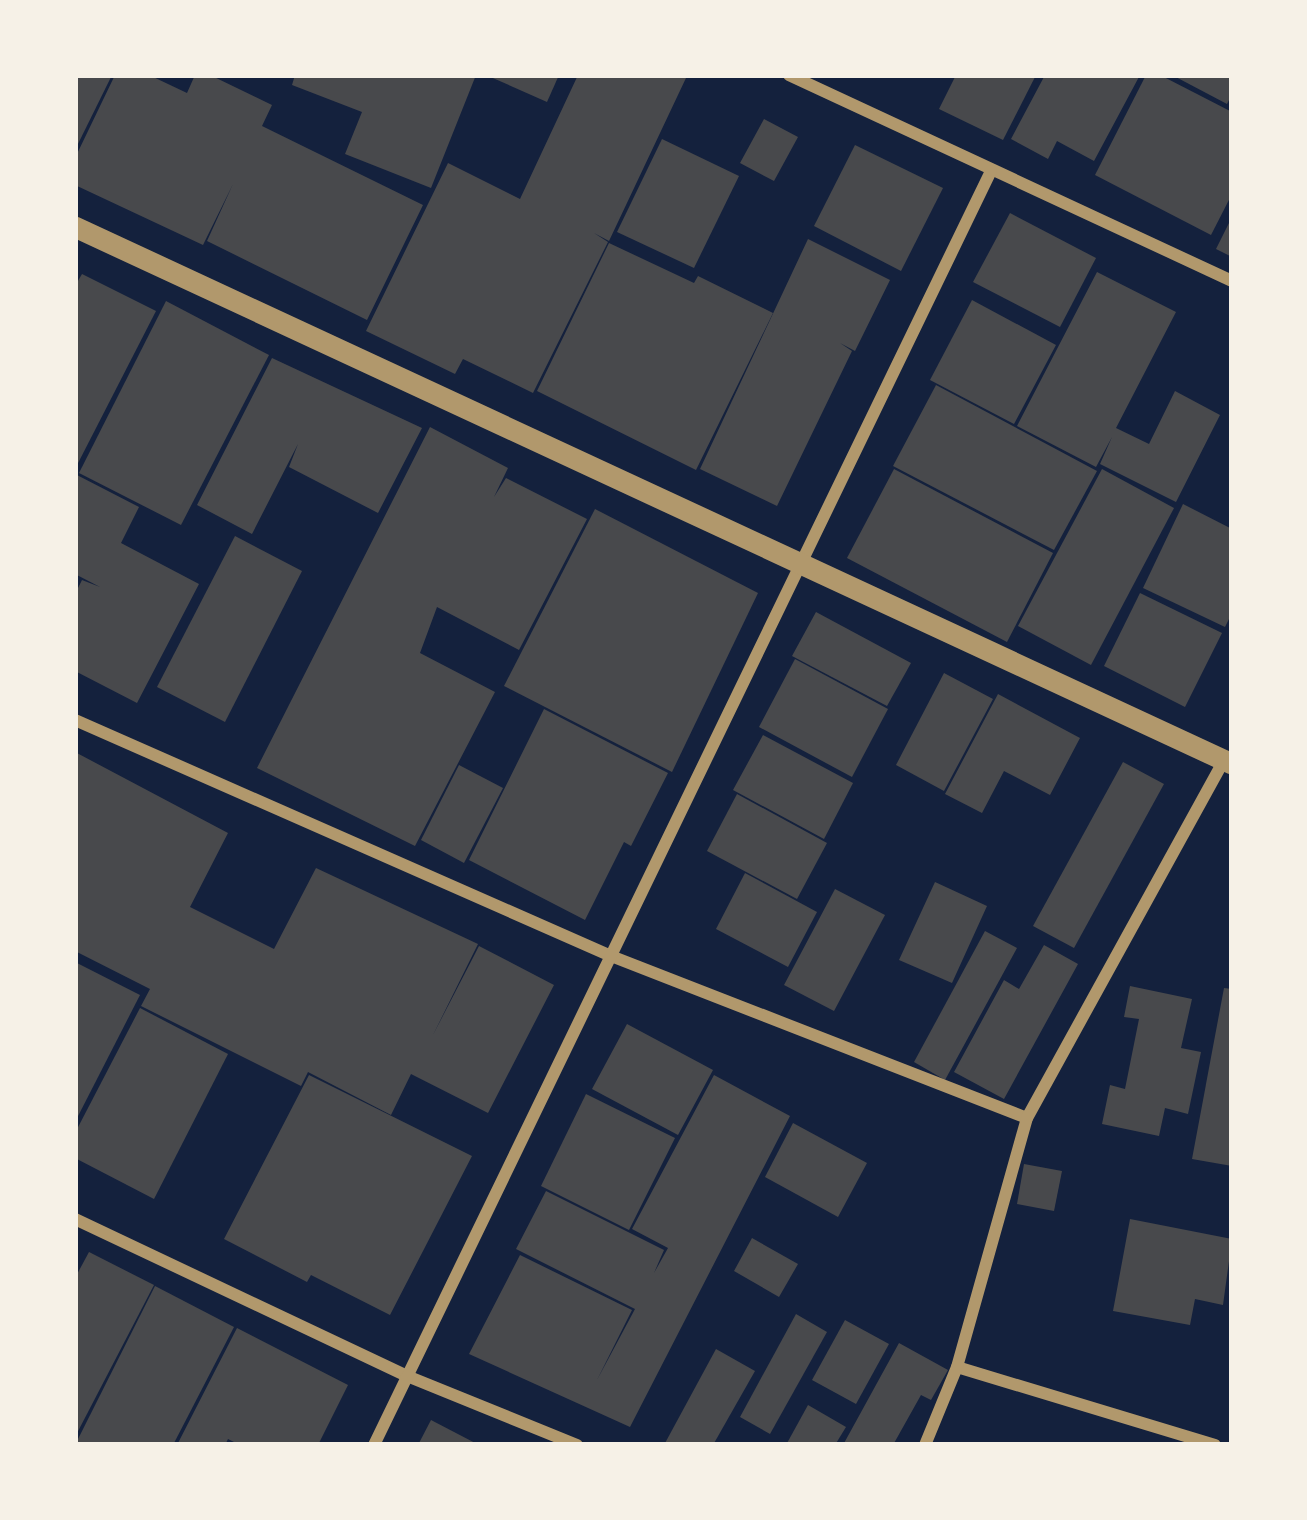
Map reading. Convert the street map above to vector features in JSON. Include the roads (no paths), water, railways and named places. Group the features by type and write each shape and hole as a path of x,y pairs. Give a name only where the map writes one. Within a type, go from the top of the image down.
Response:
{"street":[{"path":"789,75 1232,281"},
{"path":"374,1445 991,171"},
{"path":"75,227 1227,763 1027,1118 957,1367 925,1445"},
{"path":"75,720 610,956 1027,1118"},
{"path":"75,1219 407,1376 577,1445"},
{"path":"957,1367 1215,1445"}]}
